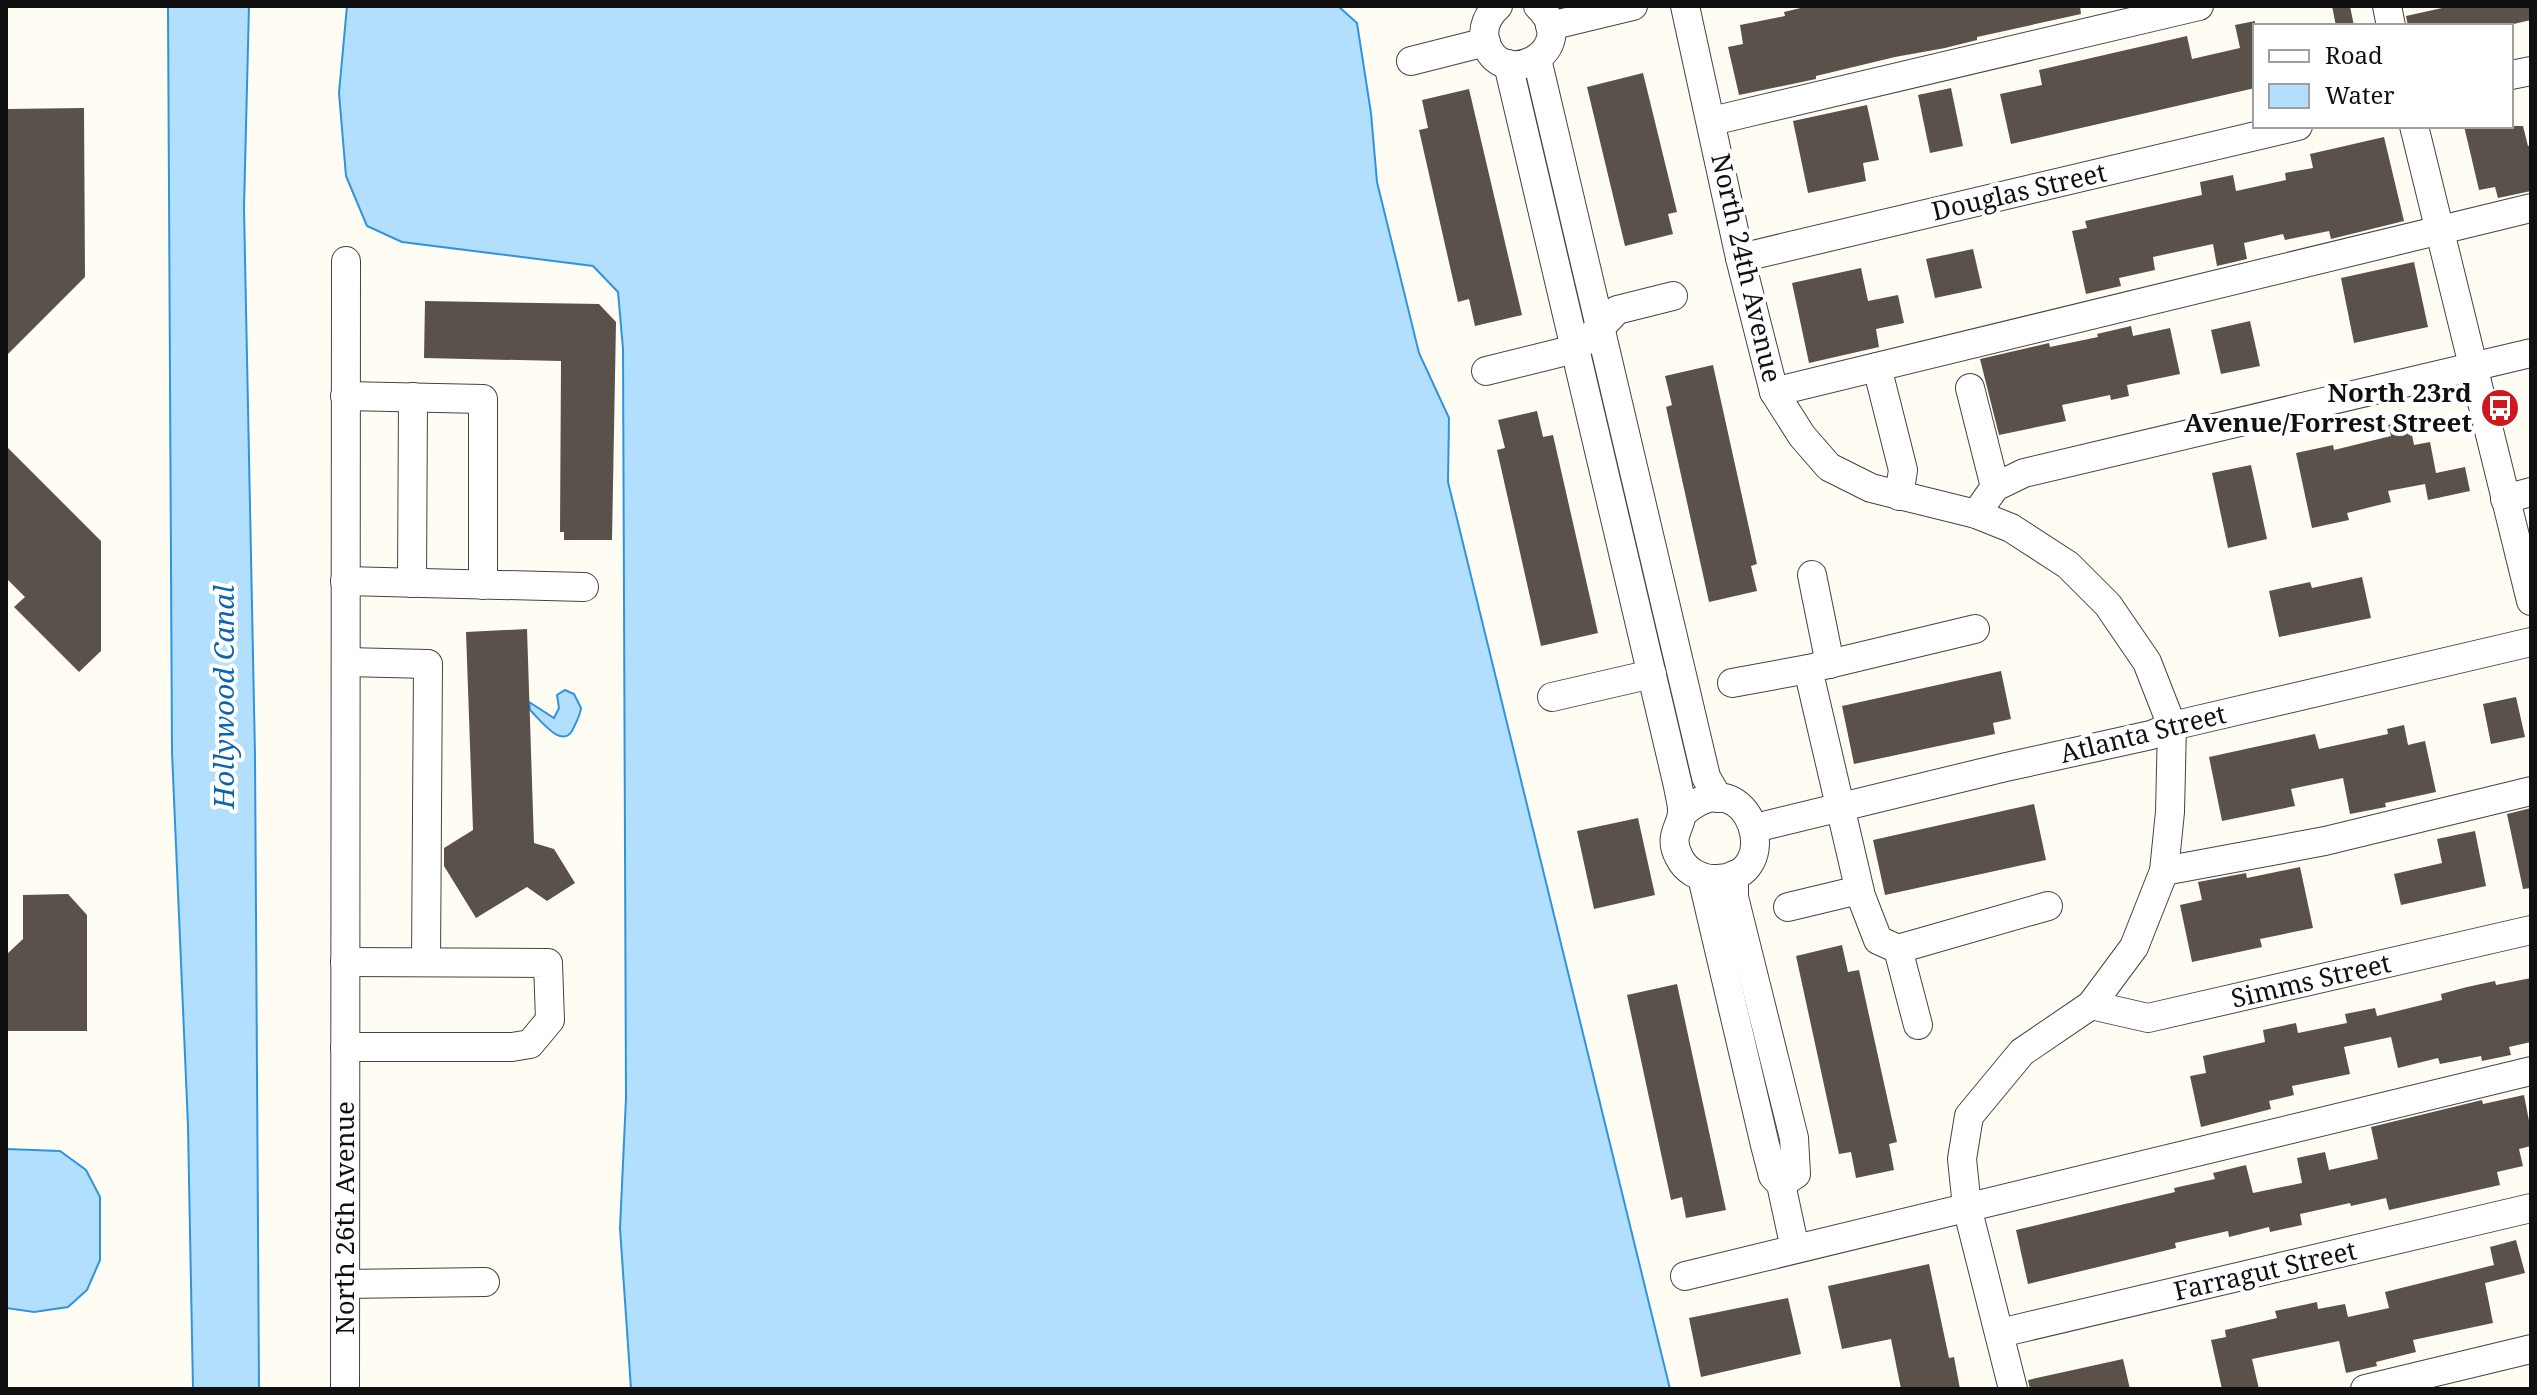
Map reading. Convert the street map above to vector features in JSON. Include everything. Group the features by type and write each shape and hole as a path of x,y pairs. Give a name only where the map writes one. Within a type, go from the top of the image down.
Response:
{"street":[{"path":"1498,6 1486,21 1486,42 1491,52 1508,64 1528,64 1545,50 1550,39 1544,16 1619,8"},
{"name":"North 24th Avenue","path":"1685,6 1740,258 1774,392 1802,436 1829,467 1871,488 1976,514 2011,528 2068,565 2108,605 2147,662 2172,726 2170,812 2164,871 2134,947 2091,1005 2022,1052 1969,1116 1962,1159 1967,1207 2013,1389"},
{"path":"1712,121 2199,6"},
{"path":"1411,61 1486,42"},
{"path":"1537,59 1706,777 1718,798"},
{"path":"1508,64 1683,813"},
{"name":"Douglas Street","path":"1740,258 2290,128"},
{"path":"2414,128 2472,367 2518,496 2531,601"},
{"path":"1774,392 2531,208"},
{"name":"North 26th Avenue","path":"345,1389 346,261"},
{"path":"1486,371 1575,349 1617,310 1673,296"},
{"path":"1976,514 1995,487 2024,473 2531,353"},
{"path":"1877,367 1903,470 1899,496"},
{"path":"1970,388 1995,487"},
{"path":"345,396 483,399 483,585"},
{"path":"412,583 413,397"},
{"path":"1812,575 1819,667 1840,807 1859,890 1878,940 1898,949 2048,906"},
{"path":"345,581 584,587"},
{"path":"1732,683 1819,667 1975,629"},
{"name":"Atlanta Street","path":"1755,828 2531,642"},
{"path":"346,662 428,664 426,962"},
{"path":"1552,697 1652,674"},
{"path":"2164,871 2325,841 2531,791"},
{"path":"1718,798 1741,807 1755,828 1756,841 1753,855 1745,867 1734,875 1702,877 1688,870 1679,858 1674,842 1676,827 1683,813 1693,804 1718,798"},
{"path":"1734,875 1734,897 1794,1138 1796,1174 1781,1184"},
{"path":"1702,877 1765,1145 1773,1176 1781,1184 1795,1249"},
{"path":"1788,907 1859,890"},
{"name":"Simms Street","path":"2091,1005 2148,1018 2531,930"},
{"path":"1898,949 1918,1025"},
{"path":"345,962 548,963 550,1020 530,1044 521,1046 345,1047"},
{"path":"1685,1276 2531,1071"},
{"name":"Farragut Street","path":"2000,1333 2531,1208"},
{"path":"345,1284 485,1282"},
{"path":"2365,1389 2531,1349"}],"water":[{"name":"Hollywood Canal","path":"168,6 249,6 244,208 255,755 259,1389 193,1389 188,1126 172,752"},
{"path":"347,6 1338,6 1357,23 1371,113 1377,182 1419,353 1449,418 1448,482 1670,1389 631,1389 620,1228 626,1098 623,349 618,292 593,266 402,242 367,226 346,176 339,93"},
{"path":"565,690 574,694 581,708 570,734 559,736 530,710 529,702 554,718 559,708 557,695"},
{"path":"6,1149 60,1151 86,1170 100,1197 100,1260 87,1290 68,1307 34,1312 6,1308"}],"building":[{"path":"1809,6 2080,6 2081,14 1739,95 1728,47 1743,44 1740,25 1785,16 1784,12"},
{"path":"2332,6 2350,6 2354,24 2336,24"},
{"path":"2451,6 2531,6 2531,20 2513,24 2408,24 2406,16"},
{"path":"2255,21 2253,88 2011,144 2000,94 2042,85 2039,70 2187,36 2192,59 2240,48 2235,25"},
{"path":"1643,73 1677,212 1668,214 1673,234 1625,246 1587,87"},
{"path":"1951,88 1963,146 1930,153 1918,95"},
{"path":"1469,89 1522,315 1475,326 1469,299 1458,302 1419,130 1428,128 1422,100"},
{"path":"1867,105 1879,160 1863,163 1866,181 1808,193 1793,121"},
{"path":"84,108 85,277 6,356 6,109"},
{"path":"2523,126 2528,146 2531,145 2531,191 2498,198 2495,187 2479,190 2464,128"},
{"path":"2384,137 2404,221 2331,239 2329,231 2285,240 2283,234 2244,243 2247,259 2217,266 2213,244 2153,257 2155,270 2119,278 2121,286 2086,294 2072,231 2087,228 2085,221 2202,195 2200,182 2233,175 2236,191 2286,180 2285,173 2313,168 2310,154"},
{"path":"1973,249 1982,288 1935,298 1926,259"},
{"path":"2414,262 2428,327 2354,343 2341,278"},
{"path":"1861,268 1868,301 1898,295 1904,323 1876,329 1879,347 1809,363 1792,283"},
{"path":"425,301 599,304 616,322 612,540 564,540 564,532 560,532 561,361 424,358"},
{"path":"2250,321 2260,366 2221,374 2211,330"},
{"path":"2131,326 2133,336 2170,328 2180,374 2127,385 2129,396 2111,400 2110,395 2062,405 2066,421 1999,435 1980,359 2049,343 2050,347 2098,337 2097,334"},
{"path":"1713,365 1757,564 1751,566 1757,591 1709,602 1666,407 1672,405 1665,376"},
{"path":"1537,411 1543,437 1553,435 1598,633 1541,646 1497,450 1505,448 1498,420"},
{"path":"2409,420 2414,445 2430,442 2436,473 2465,467 2470,491 2428,500 2425,484 2388,491 2391,502 2347,513 2349,520 2312,528 2296,453 2333,445 2334,450 2391,436 2388,425"},
{"path":"6,446 101,541 101,651 79,672 14,607 25,597 6,578"},
{"path":"2251,465 2267,539 2228,548 2212,473"},
{"path":"2362,577 2371,618 2279,637 2269,591 2310,582 2312,588"},
{"path":"527,629 534,843 554,849 575,883 547,901 527,887 476,918 444,866 444,848 473,830 466,632"},
{"path":"2001,671 2011,719 1993,723 1995,734 1854,764 1842,706"},
{"path":"2516,697 2525,737 2491,744 2483,704"},
{"path":"2404,725 2408,745 2425,741 2436,792 2350,814 2343,778 2291,789 2295,806 2222,821 2209,757 2315,734 2319,749 2388,734 2387,729"},
{"path":"2034,804 2046,860 1885,895 1873,840"},
{"path":"2531,808 2531,888 2523,889 2507,814"},
{"path":"1638,818 1655,895 1594,909 1577,831"},
{"path":"2475,831 2486,886 2401,905 2394,874 2442,863 2437,839"},
{"path":"2300,867 2313,928 2260,939 2262,947 2192,962 2180,905 2202,900 2198,882 2246,873 2247,878"},
{"path":"68,894 87,915 87,1031 6,1031 6,955 23,939 23,895"},
{"path":"1842,945 1848,972 1859,970 1897,1142 1889,1144 1894,1170 1856,1178 1851,1152 1839,1154 1796,956"},
{"path":"2531,978 2531,1042 2509,1047 2511,1055 2482,1061 2481,1056 2440,1064 2438,1058 2398,1068 2391,1037 2344,1047 2350,1074 2292,1086 2294,1095 2269,1101 2271,1109 2201,1127 2190,1076 2206,1073 2203,1056 2265,1042 2263,1030 2296,1023 2298,1033 2347,1023 2345,1014 2375,1008 2377,1016 2442,1000 2441,994 2467,987"},
{"path":"1677,984 1726,1210 1686,1218 1682,1197 1671,1200 1627,995"},
{"path":"2524,1095 2531,1146 2519,1149 2523,1166 2497,1172 2500,1185 2389,1210 2386,1198 2351,1206 2350,1203 2300,1214 2302,1225 2270,1232 2269,1227 2229,1237 2228,1231 2175,1243 2176,1248 2028,1284 2016,1230 2175,1192 2174,1188 2215,1179 2213,1173 2246,1165 2253,1193 2302,1183 2297,1158 2325,1152 2329,1170 2378,1159 2371,1127 2482,1100 2483,1104"},
{"path":"2516,1240 2525,1273 2485,1283 2493,1323 2413,1340 2416,1352 2346,1373 2339,1341 2252,1359 2259,1389 2222,1389 2211,1340 2226,1337 2225,1330 2277,1318 2275,1311 2317,1302 2318,1309 2345,1304 2348,1317 2389,1308 2385,1292 2494,1265 2490,1247"},
{"path":"1929,1264 1949,1358 1954,1357 1960,1389 1901,1389 1891,1339 1842,1349 1828,1286"},
{"path":"1788,1298 1801,1354 1701,1377 1689,1318"},
{"path":"2123,1359 2130,1389 2030,1389 2028,1380"}],"place":[{"name":"North 23rd Avenue/Forrest Street","path":"2500,408"}]}
